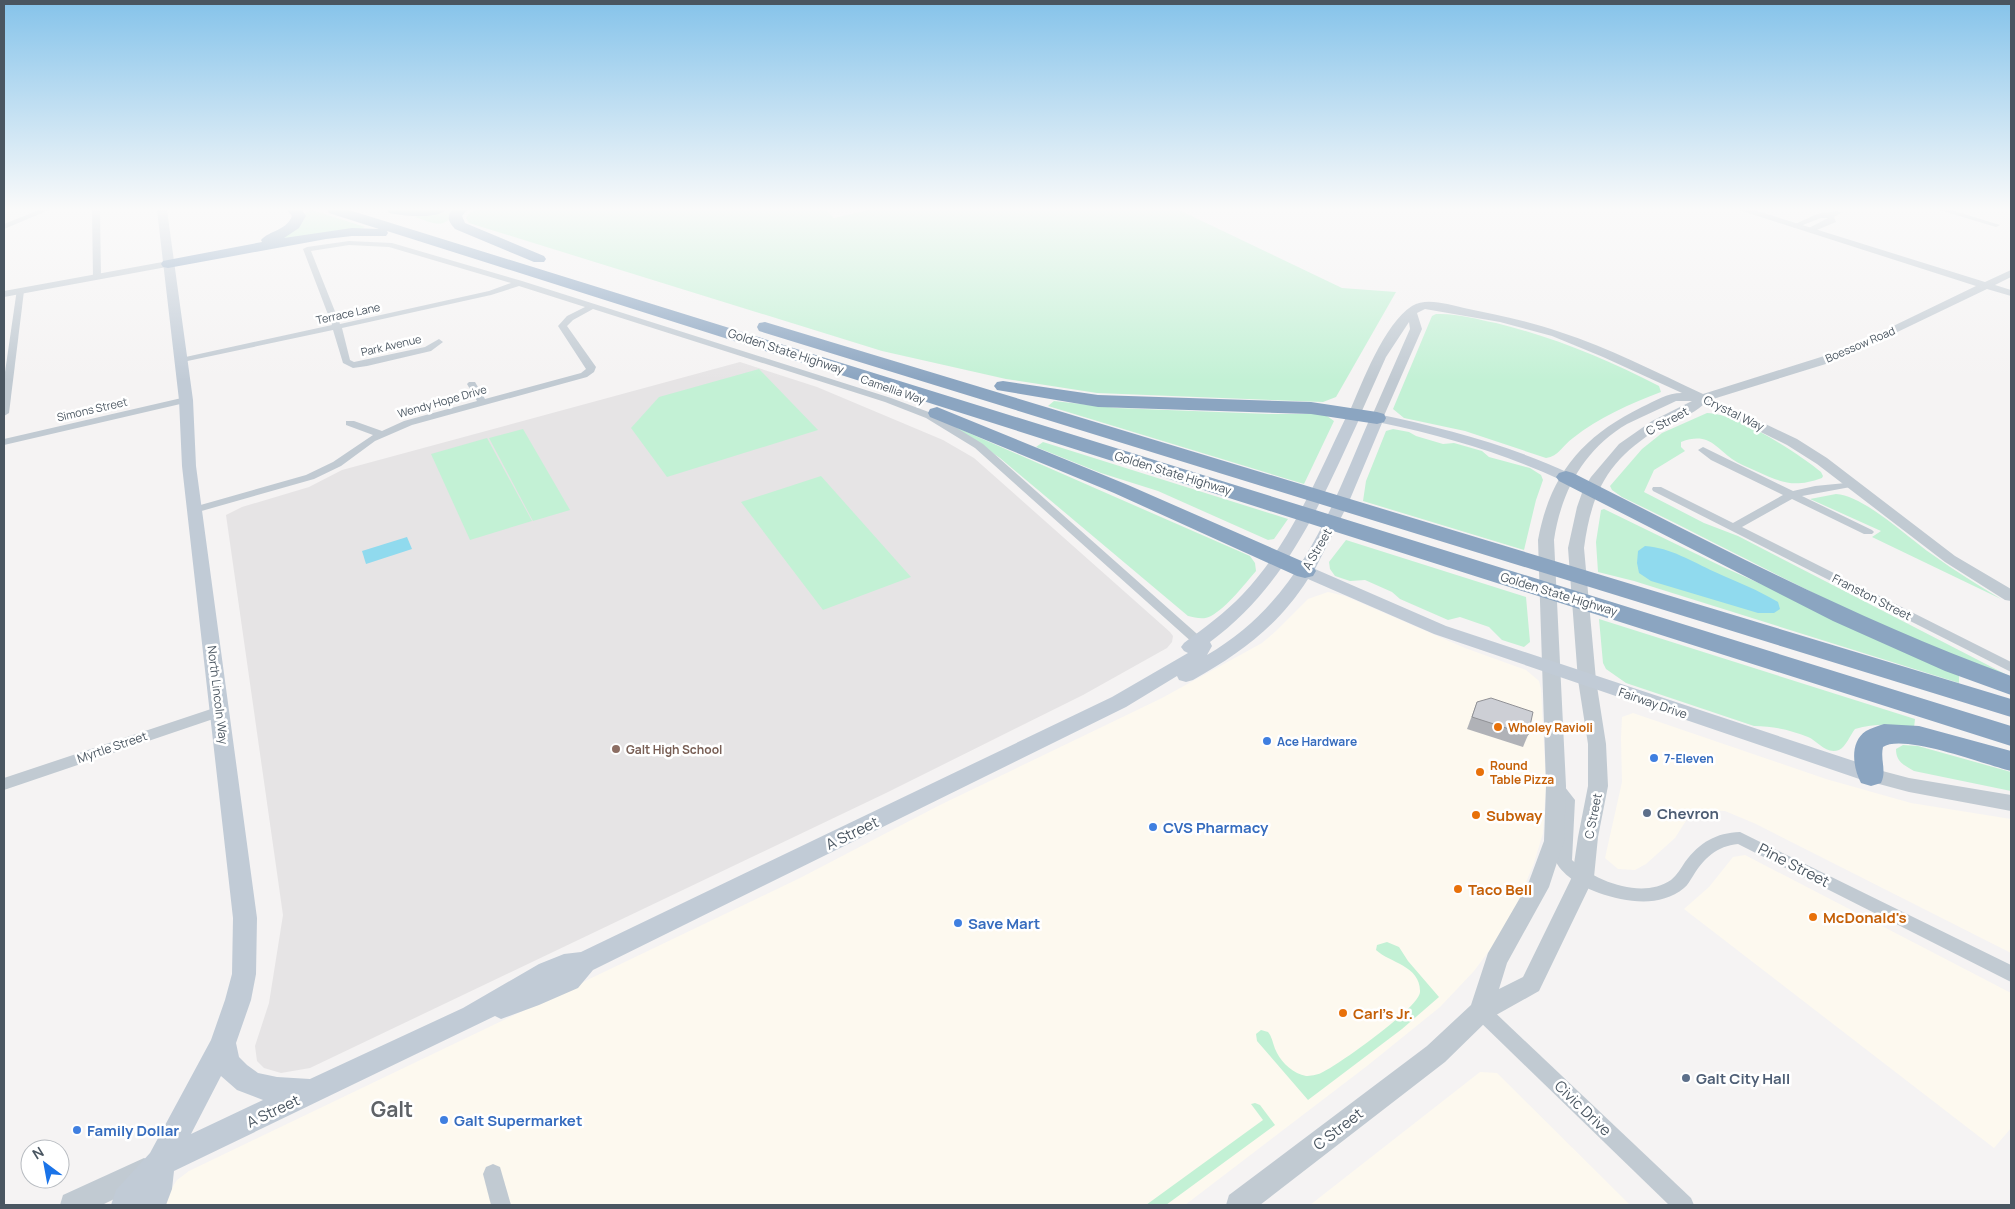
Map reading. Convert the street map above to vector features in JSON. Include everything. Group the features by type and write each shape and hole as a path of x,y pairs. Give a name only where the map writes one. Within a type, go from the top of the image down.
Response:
{"highway":[{"name":"Golden State Highway","path":"513,266 779,340 2011,708"},
{"name":"Golden State Highway","path":"562,266 779,340 2011,736"},
{"path":"779,340 1064,397 1311,408 1355,413 1378,418"},
{"path":"779,340 1305,571"},
{"path":"1566,478 1882,634 2011,686"},
{"path":"1871,776 1868,749 1873,739 1882,733 1900,732 1919,735 2011,761"}],"main road":[{"name":"North Lincoln Way","path":"160,1163 210,1071 223,1043 238,1000 244,974 246,946 245,918 189,466 186,400 168,266"},
{"name":"A Street","path":"160,1163 472,1016 530,997 569,980 584,962 1119,702 1198,655 1202,646 1199,642 1240,608 1281,560 1316,497 1324,475 1355,413"},
{"name":"A Street","path":"1119,702 1156,691 1223,655 1271,616 1305,571 1318,550 1378,418"},
{"path":"1378,418 1434,430 1489,445 1566,478"},
{"name":"Fairway Drive","path":"1305,571 1440,630 1871,776"},
{"path":"223,1043 230,1066 253,1085 264,1088 312,1092"},
{"path":"124,1205 126,1200 160,1163"},
{"path":"151,1205 158,1189 160,1163"}],"street":[{"path":"97,266 97,277"},
{"path":"4,294 155,266"},
{"name":"Park Avenue","path":"313,266 336,327 346,361 353,365 428,349 439,342"},
{"name":"Camellia Way","path":"460,266 519,283 888,400 948,426 979,446 1199,642"},
{"path":"1926,266 2011,293"},
{"name":"Boessow Road","path":"1703,398 1858,347 2011,273"},
{"name":"Terrace Lane","path":"181,361 491,293 519,283"},
{"path":"4,413 20,291"},
{"name":"Wendy Hope Drive","path":"194,510 310,477 337,464 381,434 416,420 578,378 589,373 591,366 562,326 570,318 591,307"},
{"name":"Crystal Way","path":"1416,310 1442,307 1502,318 1556,334 1607,354 1703,398 1792,442 1822,461 1950,559 2011,596"},
{"name":"A Street","path":"1355,413 1399,324 1416,310"},
{"name":"A Street","path":"1378,418 1416,330 1416,310"},
{"path":"472,384 483,403"},
{"name":"C Street","path":"1482,1011 1496,960 1538,887 1554,841 1556,786 1546,540 1550,516 1566,478 1588,450 1603,435 1622,422 1674,397 1703,398"},
{"name":"C Street","path":"1239,1205 1436,1054 1482,1011 1531,984 1583,877 1588,837 1598,786 1597,744 1582,634 1576,548 1579,527 1590,490 1611,461 1624,447 1657,424 1694,407 1703,398"},
{"name":"Simons Street","path":"4,442 186,400"},
{"path":"350,423 381,434"},
{"path":"1703,450 1868,532"},
{"path":"1733,527 1792,495 1815,489 1852,484"},
{"name":"Franston Street","path":"1657,489 2011,667"},
{"name":"Myrtle Street","path":"4,784 220,711"},
{"name":"Fairway Drive","path":"1871,776 1909,785 2011,803"},
{"name":"Pine Street","path":"1556,786 1567,800 1564,862 1583,877 1607,888 1643,896 1659,893 1677,885 1703,851 1716,841 1726,838 1740,838 2011,974"},
{"name":"Civic Drive","path":"1482,1011 1684,1205"},
{"name":"A Street","path":"73,1205 160,1163"},
{"path":"493,1174 501,1205"}],"shaded area":[{"name":"Galt High School","path":"740,362 817,387 943,440 974,458 1170,632 1173,636 1172,642 1167,648 1083,695 886,793 310,1068 281,1073 264,1068 257,1061 255,1046 269,1003 283,915 226,515 242,507 309,487 342,470"},
{"path":"1328,592 1345,596 1465,648 1526,670 1539,681 1546,784 1543,833 1534,863 1516,906 1492,947 1474,971 1440,1007 1367,1066 1185,1205 161,1205 177,1180 189,1171 800,878 940,805 1162,698 1262,643 1308,599"},
{"path":"1633,713 1826,779 1911,803 2011,819 2011,953 1756,824 1725,811 1703,810 1689,816 1675,838 1646,864 1635,870 1618,869 1605,858 1622,782 1622,717"},
{"path":"1745,855 2011,993 2011,1128 1994,1148 1684,909 1709,887 1733,857"},
{"path":"1480,1072 1497,1073 1630,1205 1310,1205"}],"green space":[{"path":"609,266 1297,266 1342,288 1396,292 1336,397 1323,402 1097,393 1006,379 882,351"},
{"path":"1436,314 1459,315 1496,323 1559,342 1639,376 1659,386 1661,392 1604,417 1583,430 1557,453 1546,458 1465,431 1404,418 1393,409 1432,316"},
{"path":"759,369 818,430 667,477 631,428 659,397"},
{"path":"1054,401 1117,408 1319,414 1327,416 1334,421 1304,484 1048,406"},
{"path":"1707,413 1734,420 1766,435 1811,464 1821,472 1822,478 1804,483 1781,481 1732,459 1710,442 1690,439 1681,442 1681,447 1685,451 1654,470 1644,492 1704,523 1738,536 2011,677 2011,680 1961,661 1863,617 1622,497 1612,490 1610,486 1642,449 1662,433"},
{"path":"953,426 1250,556 1255,563 1256,571 1223,607 1211,616 1197,618 1188,616 1000,458"},
{"path":"523,429 570,510 533,521 489,438"},
{"path":"1393,429 1409,432 1443,444 1454,443 1482,451 1489,457 1530,468 1541,475 1543,480 1536,500 1524,550 1363,501 1366,481 1386,431"},
{"path":"487,438 532,521 470,540 431,454"},
{"path":"1043,442 1288,519 1274,539 1268,540 1158,491 1101,473 1036,447"},
{"path":"821,476 911,577 823,610 741,502"},
{"path":"1836,494 1847,496 1873,510 1941,561 2001,599 1872,537 1881,531 1810,499"},
{"path":"1604,509 1723,567 1959,673 1959,683 1634,581 1598,572 1596,542 1601,510"},
{"path":"1346,540 1526,597 1530,642 1524,647 1502,640 1489,627 1460,617 1448,620 1400,599 1392,592 1365,580 1350,581 1335,576 1330,569 1329,562"},
{"path":"1599,619 1915,719 1914,728 1884,725 1855,729 1846,744 1839,750 1830,751 1812,739 1795,732 1754,726 1626,683 1606,669 1603,663"},
{"path":"1903,745 1918,746 2011,772 2011,791 1914,771 1901,763 1897,757 1896,749"},
{"path":"1387,942 1399,947 1408,961 1439,997 1402,1029 1308,1100 1257,1041 1256,1034 1261,1030 1268,1032 1282,1061 1289,1068 1302,1075 1321,1073 1343,1060 1407,1010 1420,992 1416,976 1404,966 1376,950 1377,945"},
{"path":"1251,1104 1260,1105 1275,1125 1166,1205 1146,1205 1263,1120"}],"water":[{"path":"407,537 412,549 366,564 362,551"},
{"path":"1645,546 1672,552 1755,590 1778,602 1780,609 1774,613 1758,613 1651,581 1639,573 1637,563 1638,551"}],"building":[{"path":"1491,698 1533,712 1528,735 1472,717 1477,702"}],"place":[{"name":"Wholey Ravioli","path":"1498,727"},
{"name":"Ace Hardware","path":"1267,741"},
{"name":"Galt High School","path":"616,749"},
{"name":"7-Eleven","path":"1654,758"},
{"name":"Round Table Pizza","path":"1480,772"},
{"name":"Chevron","path":"1647,813"},
{"name":"Subway","path":"1476,815"},
{"name":"CVS Pharmacy","path":"1153,827"},
{"name":"Taco Bell","path":"1458,889"},
{"name":"McDonald's","path":"1813,917"},
{"name":"Save Mart","path":"958,923"},
{"name":"Carl's Jr.","path":"1343,1013"},
{"name":"Galt City Hall","path":"1686,1078"},
{"name":"Galt Supermarket","path":"444,1120"},
{"name":"Family Dollar","path":"77,1130"}],"district":[{"name":"Galt","path":"392,1109"}]}
